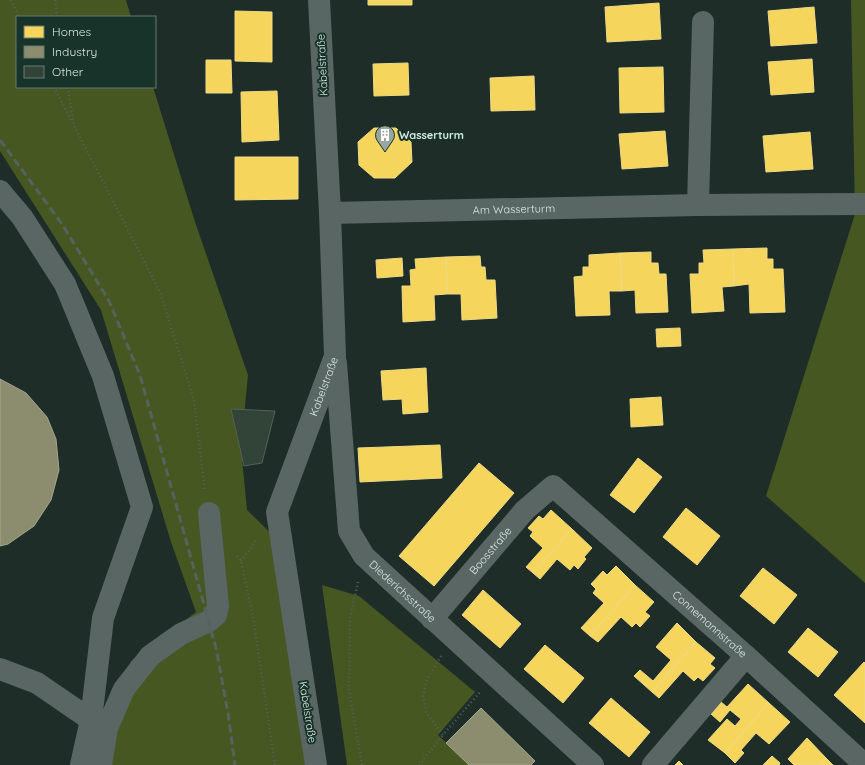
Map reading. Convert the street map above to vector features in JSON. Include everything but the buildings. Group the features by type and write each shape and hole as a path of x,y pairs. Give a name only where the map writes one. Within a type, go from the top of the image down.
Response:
{"street":[{"name":"Kabelstraße","path":"316,765 277,512 335,356 330,213 319,0"},
{"path":"698,204 703,22"},
{"path":"0,191 22,217 65,284 102,376 142,507 103,618 91,720 81,765"},
{"name":"Am Wasserturm","path":"330,213 698,204 865,204"},
{"name":"Diederichsstraße","path":"335,356 349,531 364,556 593,765"},
{"name":"Boosstraße","path":"432,619 525,510 553,486"},
{"name":"Connemannstraße","path":"553,486 746,656 865,765"},
{"path":"101,765 107,728 124,689 150,656 181,634 209,621 216,615 218,606 209,513"},
{"path":"653,765 746,656"},
{"path":"0,668 37,683 91,720"}],"path":[{"path":"11,0 19,16"},
{"path":"55,0 57,16"},
{"path":"55,88 160,292 194,400 209,513"},
{"path":"68,88 74,126"},
{"path":"237,555 241,561 254,616 275,765"},
{"path":"362,765 349,690 350,618 364,556"},
{"path":"443,735 426,712 422,696 427,679 452,637"},
{"path":"419,765 495,675"}],"green space":[{"path":"0,0 126,0 131,16 16,16 16,88 153,88 195,222 248,375 241,448 247,510 292,554 324,765 94,765 97,731 131,661 196,612 171,542 101,310 0,151"},
{"path":"851,0 865,0 865,583 766,496 855,214"},
{"path":"322,585 359,596 475,692 438,735 469,765 347,765"}],"railway":[{"path":"0,140 62,224 109,301 140,375 216,648 228,713 235,765"}],"place":[{"name":"Wasserturm","path":"385,152"}]}
